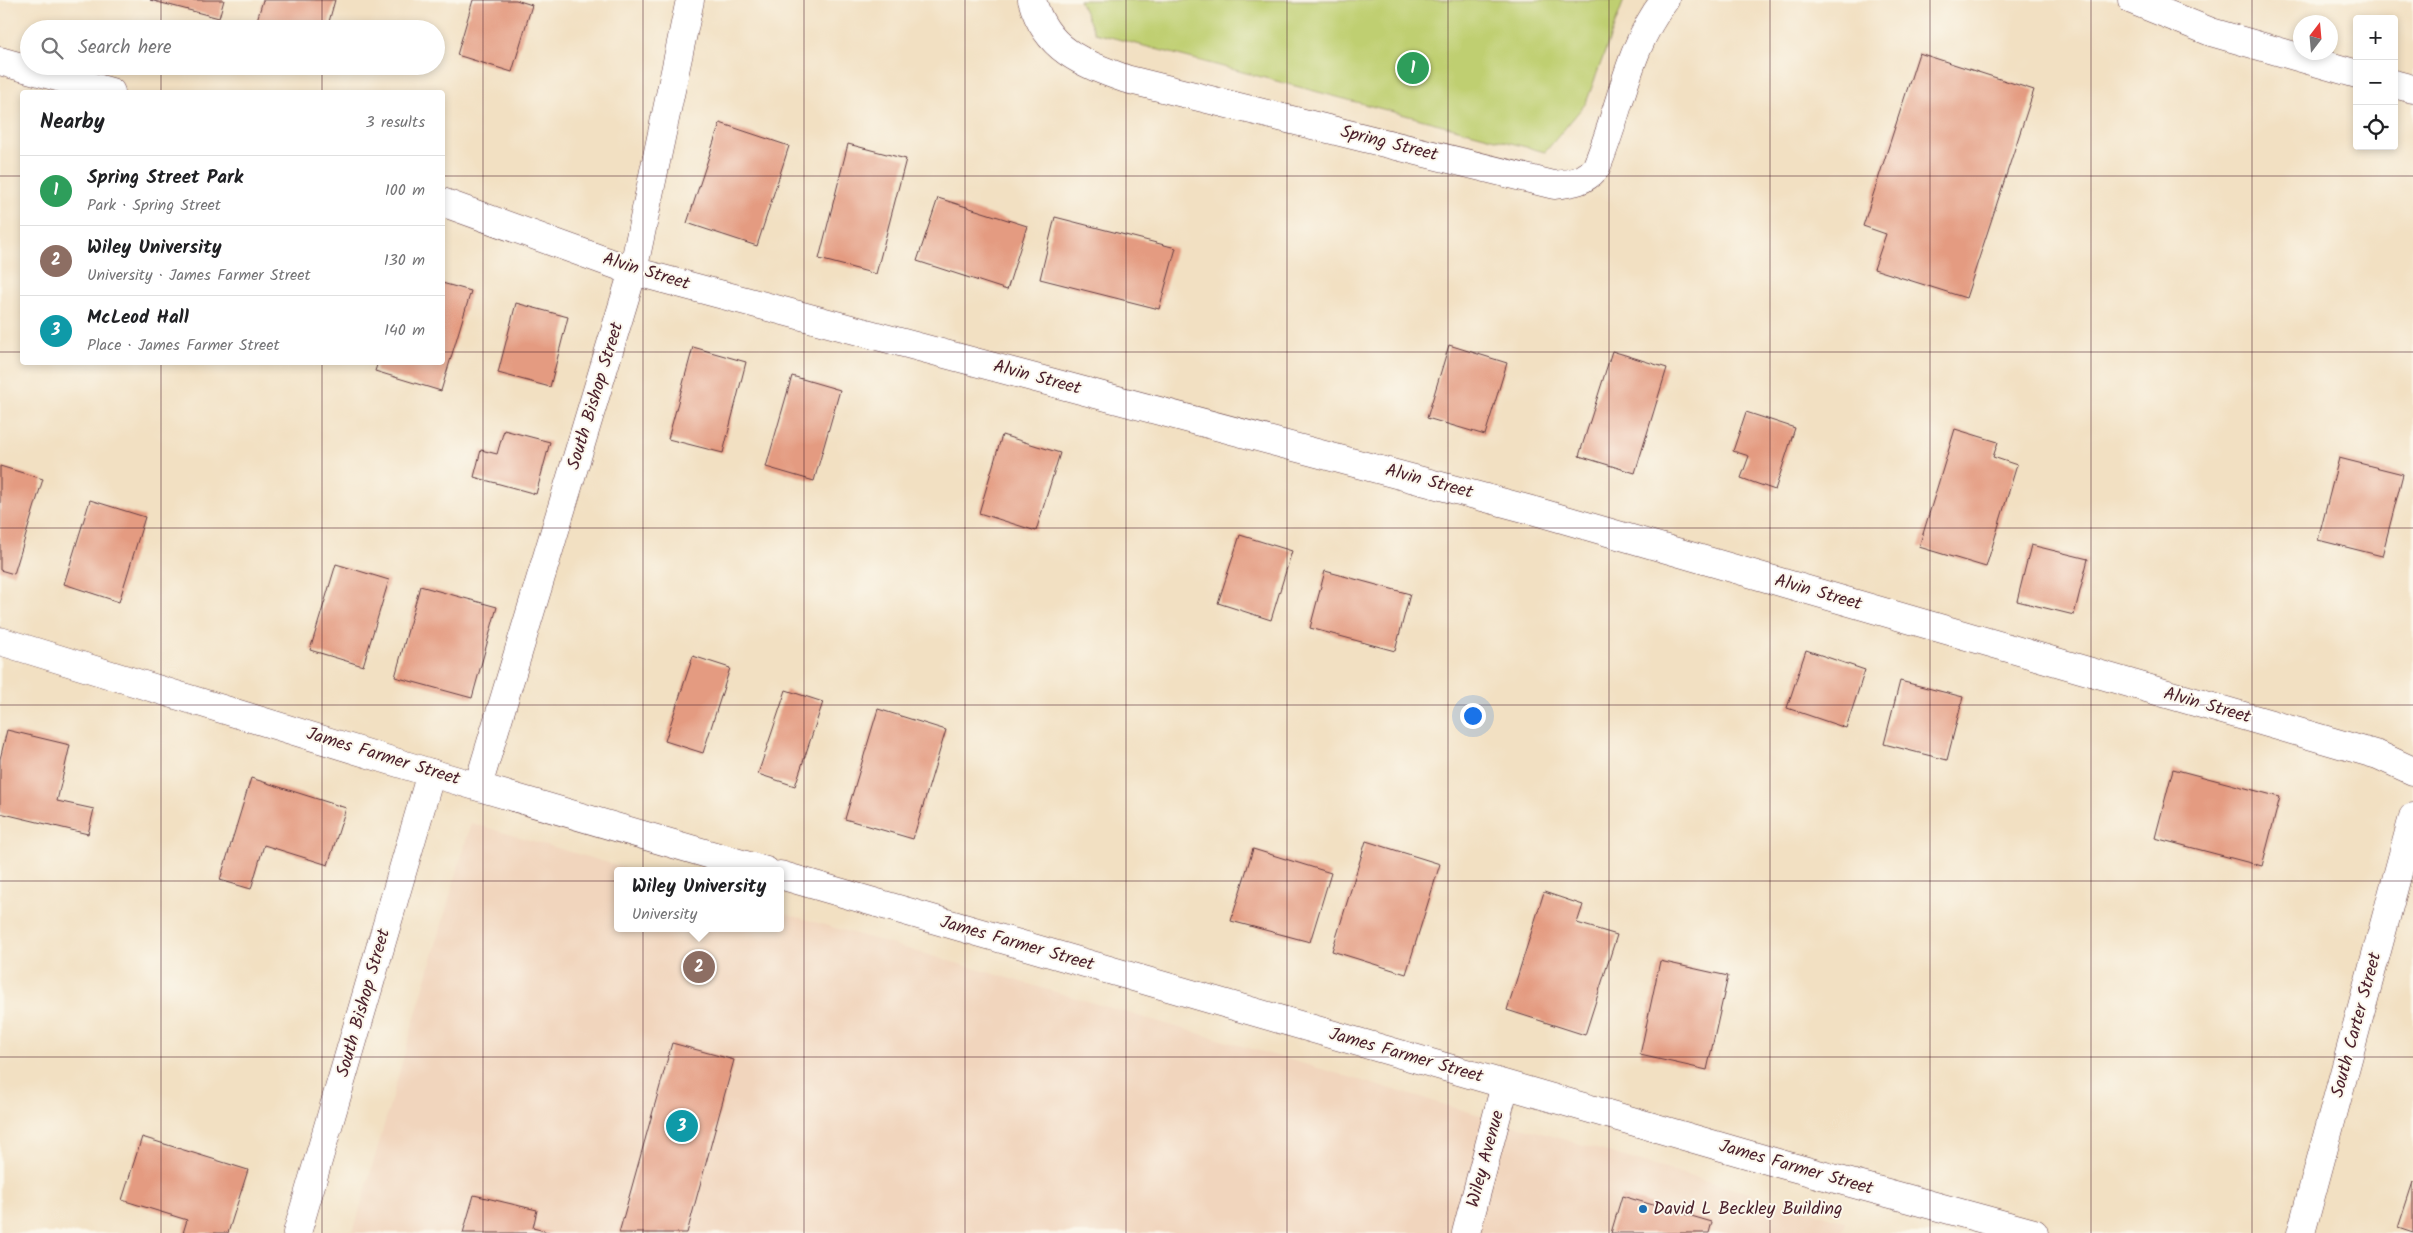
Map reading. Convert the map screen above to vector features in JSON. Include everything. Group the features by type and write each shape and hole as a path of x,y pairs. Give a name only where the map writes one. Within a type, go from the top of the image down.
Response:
{"street":[{"name":"South Bishop Street","path":"478,786 633,271 690,0"},
{"name":"Spring Street","path":"1032,0 1036,12 1056,45 1086,64 1126,79 1554,184 1574,183 1588,177 1596,168 1635,54 1656,12 1665,0"},
{"path":"2132,0 2211,32 2353,73"},
{"path":"0,61 20,67"},
{"path":"50,75 104,90"},
{"path":"2398,85 2413,90"},
{"name":"Alvin Street","path":"445,203 633,271 1535,511 2378,755 2413,770"},
{"name":"James Farmer Street","path":"0,640 431,773 752,867"},
{"name":"South Bishop Street","path":"296,1233 431,773"},
{"name":"South Carter Street","path":"2301,1233 2413,817"},
{"name":"James Farmer Street","path":"784,876 1780,1164 2034,1233"},
{"name":"Wiley Avenue","path":"1466,1233 1505,1085"}],"shaded area":[{"path":"471,823 622,867 614,867 614,932 784,932 784,913 1845,1221 1842,1233 353,1233"}],"green space":[{"path":"1079,0 1624,0 1586,103 1545,152 1095,33"}],"building":[{"path":"150,0 224,0 219,18"},
{"path":"263,0 335,0 329,20 257,20"},
{"path":"473,0 516,0 532,5 512,72 457,55"},
{"path":"1919,53 2034,90 1966,298 1874,269 1886,234 1863,226"},
{"path":"720,123 789,146 757,246 687,223"},
{"path":"848,144 906,159 876,274 819,259"},
{"path":"938,198 1027,226 1007,290 917,261"},
{"path":"1055,217 1176,248 1159,309 1040,279"},
{"path":"445,284 471,291 441,391 375,371 377,365 445,365"},
{"path":"516,303 568,317 550,387 498,373"},
{"path":"1449,345 1507,363 1485,435 1427,418"},
{"path":"693,347 746,362 723,453 668,439"},
{"path":"1612,351 1667,368 1635,473 1579,456"},
{"path":"792,376 840,390 814,481 766,467"},
{"path":"1746,412 1795,428 1775,490 1741,478 1749,456 1733,451"},
{"path":"1955,429 1998,442 1993,457 2017,465 1986,567 1919,547"},
{"path":"504,430 550,442 536,494 474,477 481,450 497,454"},
{"path":"1002,435 1060,453 1036,531 979,513"},
{"path":"2339,458 2403,474 2382,556 2318,540"},
{"path":"0,466 43,479 14,574 0,570"},
{"path":"90,500 145,517 119,602 64,584"},
{"path":"1240,535 1292,551 1271,620 1218,603"},
{"path":"2031,545 2088,559 2074,615 2017,601"},
{"path":"336,564 389,580 363,666 310,650"},
{"path":"1325,571 1410,594 1395,651 1310,628"},
{"path":"420,586 497,607 472,698 395,677"},
{"path":"1806,650 1865,670 1846,728 1787,708"},
{"path":"693,656 730,668 703,753 665,741"},
{"path":"1900,681 1963,697 1947,760 1884,744"},
{"path":"786,690 823,702 795,786 758,774"},
{"path":"878,709 946,730 913,839 845,819"},
{"path":"7,730 70,745 57,801 94,809 88,834 0,813 0,759"},
{"path":"2173,769 2280,797 2262,866 2155,838"},
{"path":"251,778 346,808 328,865 264,845 251,889 220,880"},
{"path":"1366,841 1440,864 1406,974 1332,951"},
{"path":"1253,849 1331,873 1310,942 1231,921"},
{"path":"1544,892 1583,905 1577,923 1617,935 1585,1035 1507,1010"},
{"path":"1660,961 1728,976 1707,1070 1640,1055"},
{"path":"672,1043 734,1060 687,1233 619,1233"},
{"path":"142,1137 248,1170 228,1233 183,1233 187,1220 122,1200"},
{"path":"2413,1182 2413,1233 2398,1228"},
{"path":"474,1195 537,1210 533,1228 552,1233 463,1233"},
{"name":"David L Beckley Building","path":"1622,1196 1712,1222 1709,1233 1611,1233"}],"place":[{"name":"Spring Street Park","path":"1413,68"},
{"name":"Wiley University","path":"699,967"},
{"name":"McLeod Hall","path":"682,1126"},
{"name":"David L Beckley Building","path":"1643,1209"}]}
